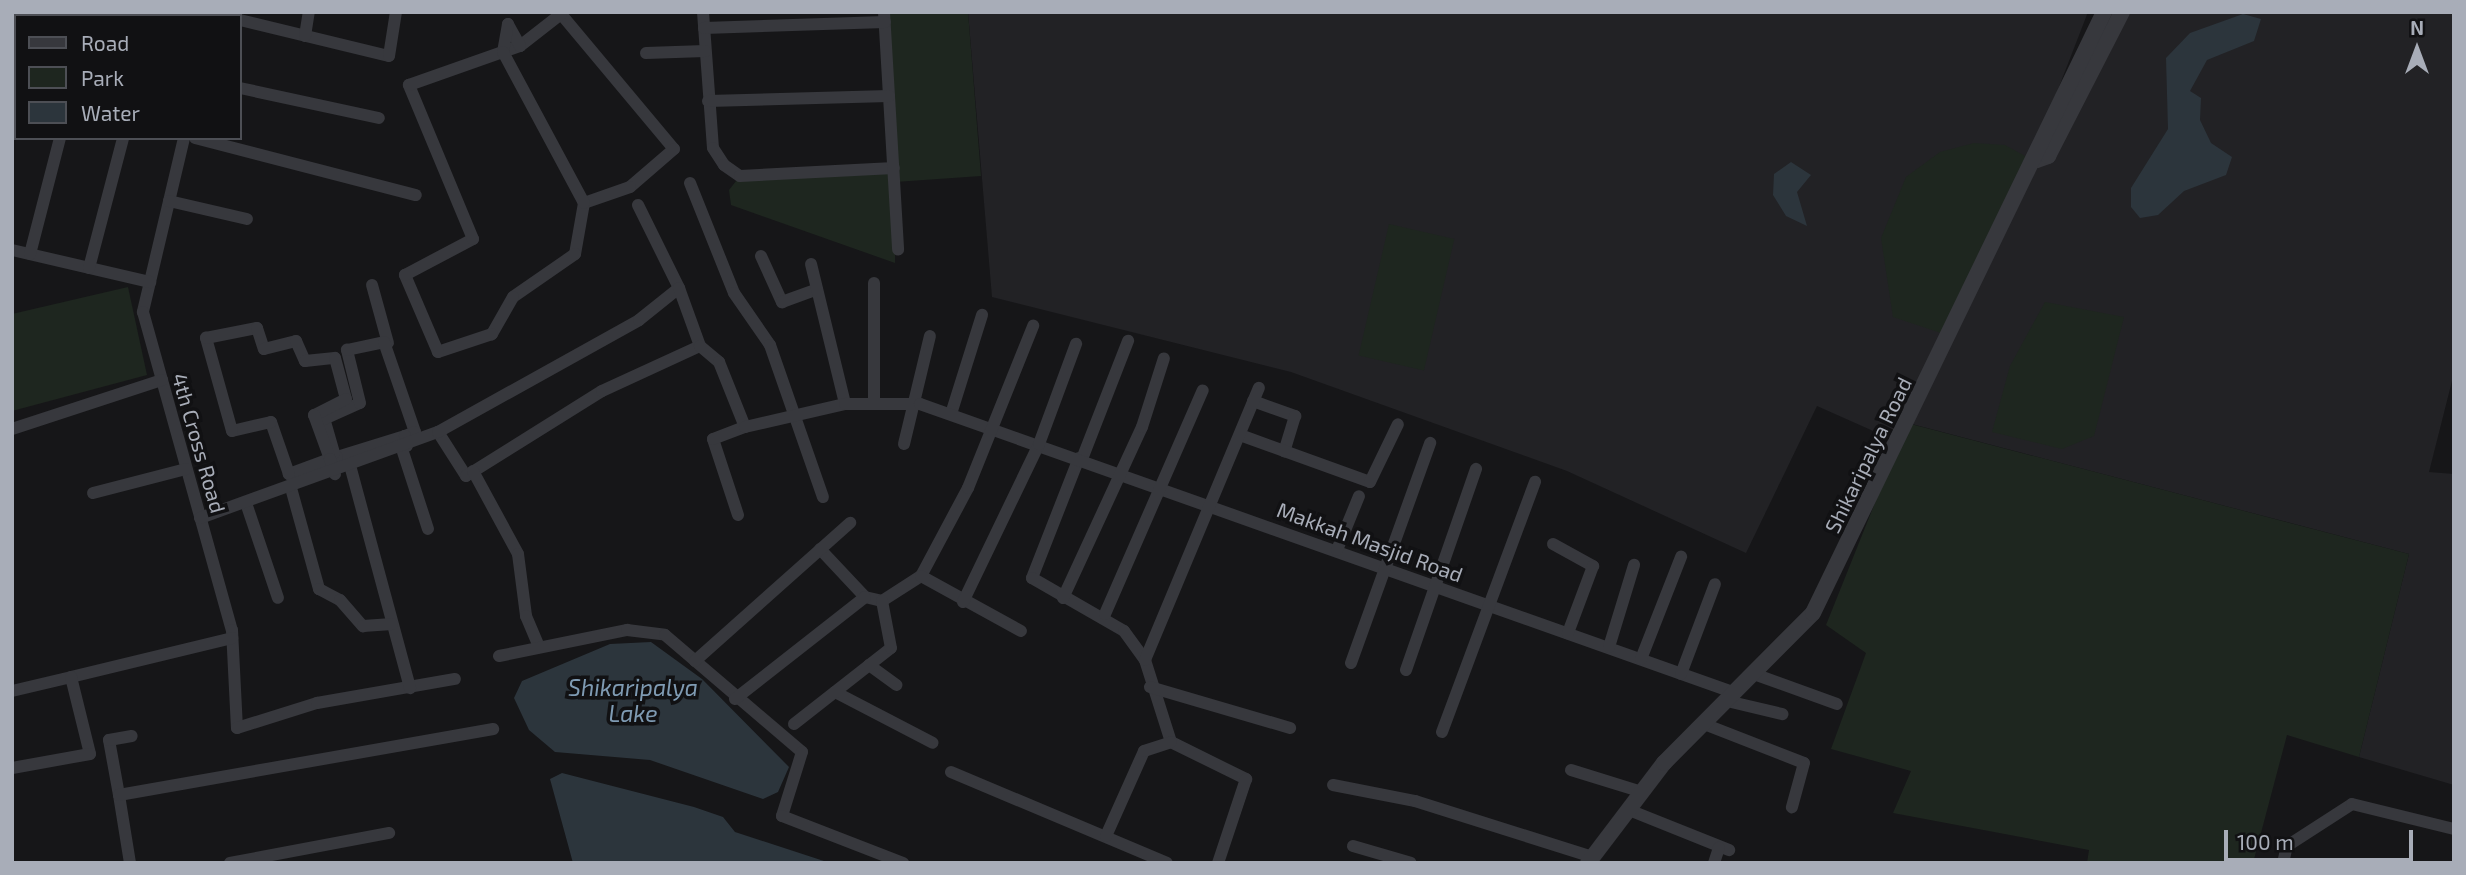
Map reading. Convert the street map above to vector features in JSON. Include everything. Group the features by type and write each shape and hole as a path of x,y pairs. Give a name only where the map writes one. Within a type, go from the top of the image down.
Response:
{"street":[{"path":"305,36 309,12"},
{"path":"242,20 389,56 396,12"},
{"path":"703,12 713,148 740,176 894,168"},
{"name":"Shikaripalya Road","path":"1590,860 1643,792 1703,724 1814,613 2037,160 2104,12"},
{"path":"2037,160 2048,156 2122,12"},
{"path":"508,18 503,52 583,203 569,262 513,297 492,334 443,353 435,350 405,275 473,239 409,85 503,52 520,46 561,14 674,149 630,187 583,203"},
{"path":"704,28 885,17 898,250"},
{"path":"508,18 520,46"},
{"path":"646,53 705,51"},
{"path":"242,88 379,118"},
{"path":"708,101 889,96"},
{"path":"30,254 59,140"},
{"path":"89,268 121,140"},
{"name":"4th Cross Road","path":"184,140 143,312 232,638 237,728 269,723 317,703 410,688"},
{"path":"203,140 416,195"},
{"path":"690,183 734,293 770,345 823,497"},
{"path":"169,201 247,219"},
{"path":"638,205 678,288 700,346 719,362 745,427"},
{"path":"12,250 150,282"},
{"path":"761,256 782,302 817,289"},
{"path":"811,264 845,404"},
{"path":"874,283 874,401"},
{"path":"372,285 424,439"},
{"path":"200,518 351,469 405,443 415,432 384,342 347,350 360,403 324,419 337,457 405,443 424,439 639,320 678,288"},
{"path":"951,414 982,315"},
{"path":"820,549 864,597 882,601 921,576 993,427 1033,326"},
{"path":"330,458 289,474 271,422 232,431 206,338 257,328 264,349 296,341 305,361 335,358 346,399 314,415 330,458 335,474"},
{"path":"904,444 916,404 930,336"},
{"path":"1128,341 1081,458 1031,569 1036,584 1105,614 1145,660 1150,687 1171,742 1246,779 1218,863"},
{"path":"963,602 1039,444 1076,344"},
{"path":"438,432 466,476 602,391 700,346"},
{"path":"1063,598 1121,473 1164,358"},
{"path":"12,429 162,380"},
{"path":"1145,660 1212,506 1259,388"},
{"path":"1105,614 1164,488 1203,390"},
{"name":"Makkah Masjid Road","path":"738,515 713,439 745,427 845,404 874,401 916,404 1081,458 1641,659 1731,697 1782,714"},
{"path":"1253,401 1295,416 1283,451"},
{"path":"1240,435 1370,482 1398,424"},
{"path":"405,443 428,529"},
{"path":"1351,663 1388,569 1430,443"},
{"path":"93,493 186,469"},
{"path":"351,469 410,688 455,679"},
{"path":"1406,670 1433,585 1476,469"},
{"path":"473,471 518,554 526,616 539,648"},
{"path":"1442,732 1535,482"},
{"path":"291,488 318,589 340,600 363,626 393,624"},
{"path":"1337,550 1359,496"},
{"path":"246,503 278,598"},
{"path":"695,662 850,523"},
{"path":"1553,544 1592,566 1568,633"},
{"path":"1641,659 1681,557"},
{"path":"1608,648 1634,565"},
{"path":"921,576 963,602 1021,631"},
{"path":"1681,674 1715,584"},
{"path":"735,699 864,597"},
{"path":"794,724 869,665 893,640 882,601"},
{"path":"499,656 642,630 665,635 735,699 802,752 782,816 903,863"},
{"path":"12,691 232,638"},
{"path":"869,665 897,685"},
{"path":"1754,674 1837,704"},
{"path":"12,768 90,754 71,677"},
{"path":"1150,687 1290,728"},
{"path":"835,692 933,743"},
{"path":"1703,724 1804,763 1792,807"},
{"path":"119,794 494,729"},
{"path":"130,863 109,740 132,736"},
{"path":"1106,836 1144,751 1171,742"},
{"path":"1571,770 1643,792"},
{"path":"951,772 1167,863"},
{"path":"1333,785 1415,801 1590,860"},
{"path":"2283,863 2287,846 2352,804 2454,829"},
{"path":"1629,810 1724,849 1714,863"},
{"path":"230,863 388,833"},
{"path":"1356,855 1411,863"}],"shaded area":[{"path":"968,12 2088,12 2057,92 2100,12 2454,12 2454,373 2429,472 2454,474 2454,785 2359,757 2409,554 1908,423 1898,442 1817,406 1746,553 1567,471 1291,372 992,297"}],"green space":[{"path":"884,12 968,12 981,176 895,182 895,263 731,205 729,190 740,176 894,168"},
{"path":"1974,143 2005,145 2036,162 1950,336 1893,317 1881,238 1906,177 1940,152"},
{"path":"1389,224 1454,239 1424,371 1359,356"},
{"path":"128,287 147,375 12,411 12,314"},
{"path":"2045,302 2124,317 2094,436 2062,449 1992,432 2010,366"},
{"path":"1907,423 2409,554 2359,757 2287,735 2253,863 2087,863 2089,850 1893,813 1911,771 1831,749 1866,653 1826,625"}],"water":[{"path":"2243,14 2261,19 2254,41 2207,60 2190,91 2201,98 2200,120 2211,143 2232,157 2226,175 2184,191 2158,215 2140,218 2131,207 2131,188 2168,129 2166,58 2190,33"},
{"path":"1791,162 1811,175 1797,192 1807,226 1786,216 1773,195 1774,174"},
{"name":"Shikaripalya Lake","path":"651,642 702,679 789,767 778,792 763,799 650,760 555,752 529,730 514,698 522,681 610,644"},
{"name":"Shikaripalya Lake","path":"562,773 694,807 723,817 735,832 830,863 573,863 550,779"}]}
